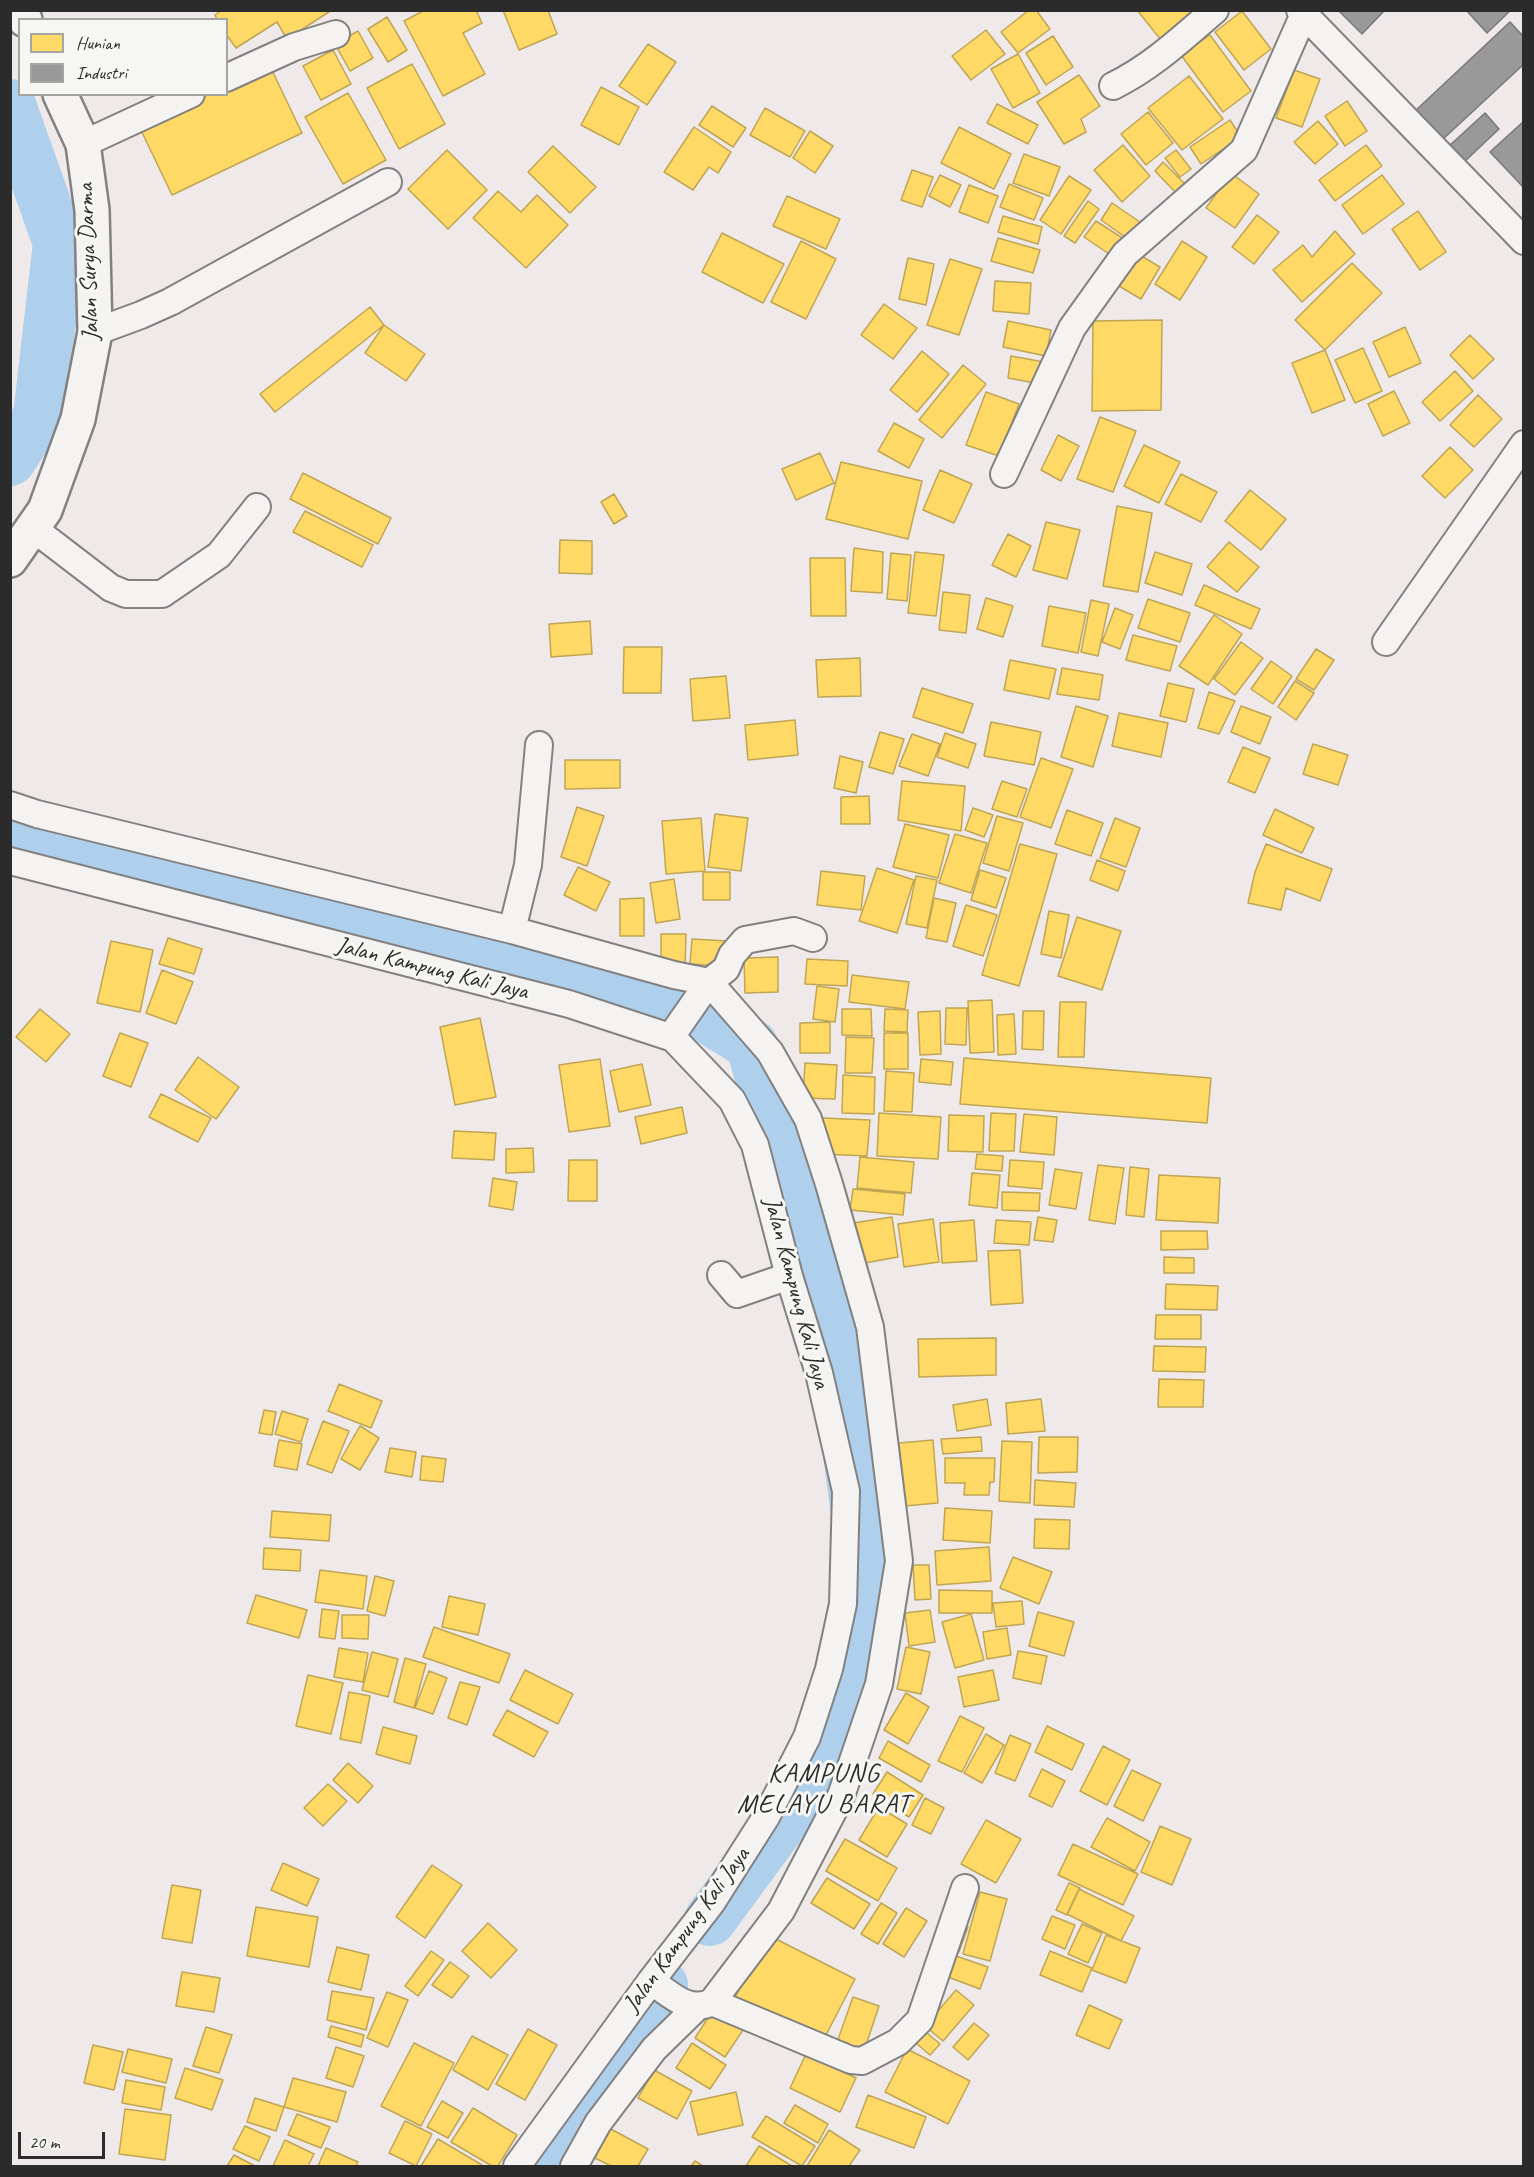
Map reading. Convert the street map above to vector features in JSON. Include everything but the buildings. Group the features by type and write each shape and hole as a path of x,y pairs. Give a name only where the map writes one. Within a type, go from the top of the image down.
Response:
{"main road":[{"name":"Jalan Surya Darma","path":"10,560 34,529 45,510 78,419 96,332 92,210 83,144 61,96"}],"street":[{"path":"1113,86 1139,73 1159,59 1215,10"},
{"path":"1004,474 1072,328 1125,254 1244,150 1302,12 1524,241"},
{"path":"228,77 294,47 336,34"},
{"path":"83,144 187,96"},
{"path":"96,332 170,302 388,182"},
{"path":"1386,642 1524,444"},
{"path":"34,529 111,588 126,594 162,594 219,555 257,507"},
{"path":"512,930 528,865 539,745"},
{"path":"10,805 48,817 512,930 674,975 704,989 770,1052 808,1119 870,1327 899,1561 879,1684 841,1796 781,1911 698,2005 647,2058 598,2123 574,2166"},
{"name":"Jalan Kampung Kali Jaya","path":"10,861 675,1033 732,1100 755,1145 789,1276 819,1373 846,1491 843,1604 829,1669 807,1737 766,1817 712,1902 655,1984 517,2166"},
{"path":"675,1033 704,989 726,969 732,955 745,940 794,931 813,938"},
{"path":"721,1275 737,1294 789,1276"},
{"path":"655,1984 698,2005 850,2060 862,2061 898,2042 920,2020 965,1888"}],"waterway":[{"path":"10,105 59,243 39,416 10,460"},
{"path":"10,842 18,846 285,904 671,995 752,1045 834,1345 868,1593 797,1802 710,1920"},
{"path":"540,2166 662,1985"}],"district":[{"name":"KAMPUNG MELAYU BARAT","path":"824,1790"}]}
